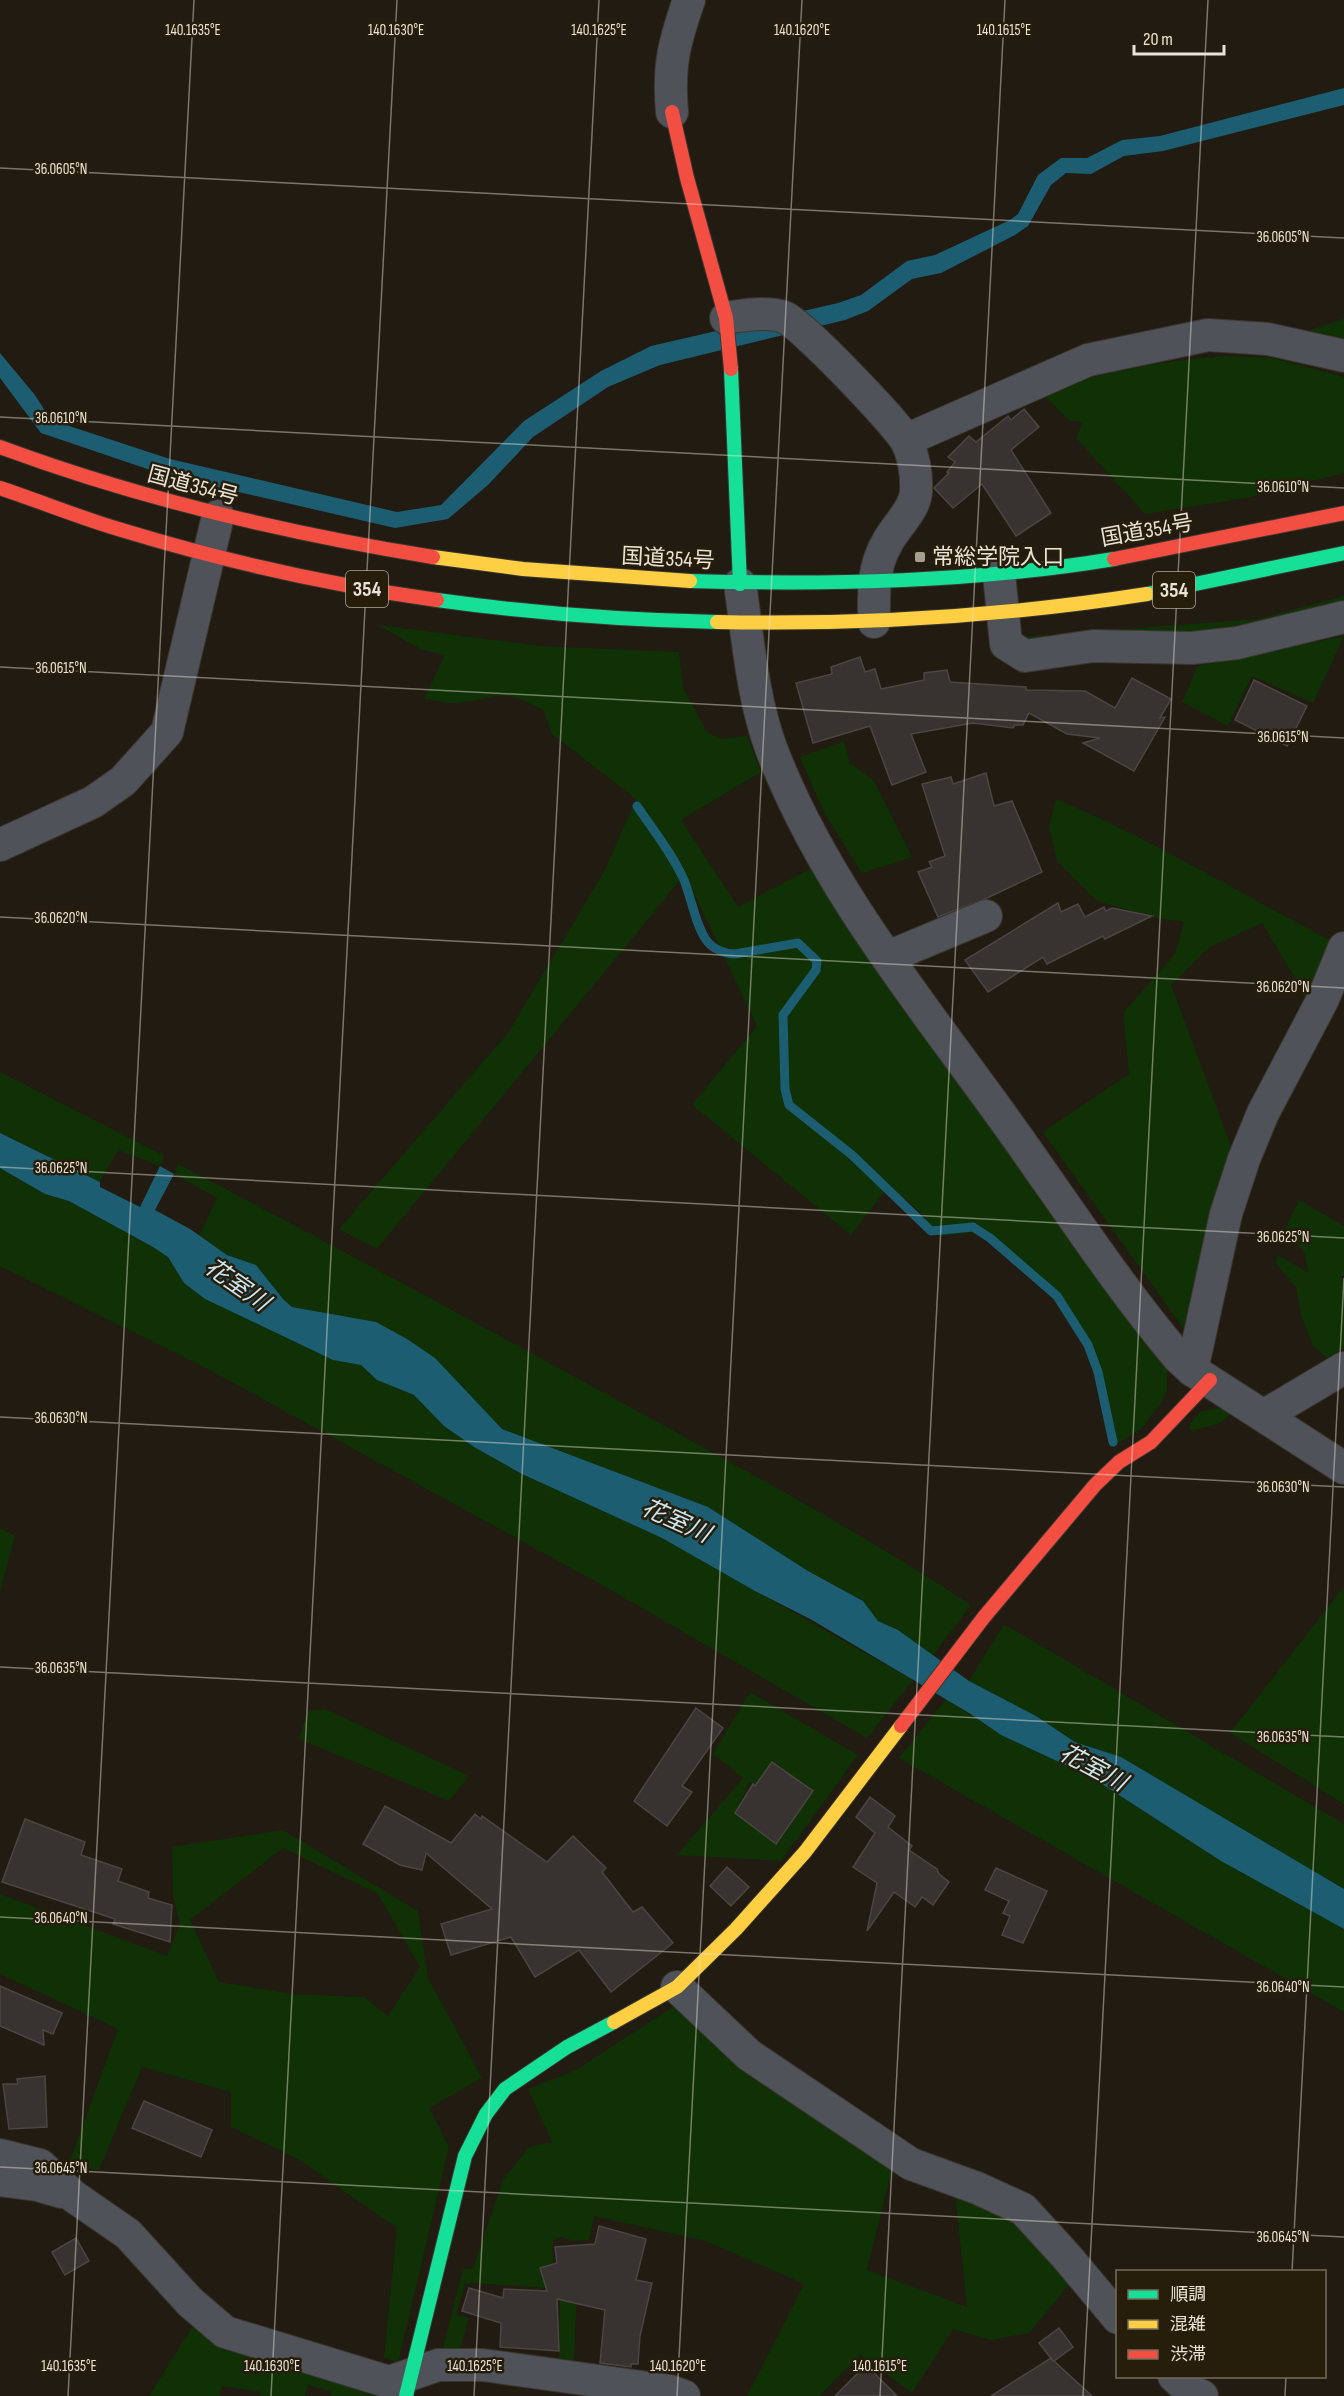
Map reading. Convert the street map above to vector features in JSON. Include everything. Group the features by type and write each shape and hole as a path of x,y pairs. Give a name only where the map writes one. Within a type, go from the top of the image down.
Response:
{"main road":[{"path":"672,112 687,178 726,318 734,401 740,584"},
{"name":"国道354号","path":"0,447 51,466 218,516 340,542 443,560 543,572 740,584 873,581 999,574 1160,551 1344,513"},
{"name":"354","path":"0,488 39,503 209,556 334,583 451,602 534,611 746,623 874,622 1001,612 1175,590 1344,553"},
{"path":"408,2386 465,2156 486,2114 505,2089 567,2047 677,1987 783,1877 984,1617 1095,1485 1119,1462 1151,1442 1201,1375"}],"street":[{"path":"672,112 669,81 673,48 689,0"},
{"path":"726,318 747,314 785,317 812,337 906,440 916,472 916,496 887,541 873,581 874,622"},
{"path":"906,440 1088,360 1208,335 1268,339 1344,356"},
{"path":"0,845 93,802 123,781 167,732 218,516"},
{"path":"999,574 1006,644 1025,656 1093,646 1192,648 1237,643 1344,616"},
{"path":"740,584 756,694 771,747 793,800 826,862 888,957 1167,1344 1201,1375 1344,1468"},
{"path":"888,957 986,916"},
{"path":"1201,1375 1226,1214 1244,1159 1263,1113 1323,999 1344,948"},
{"path":"1265,1415 1344,1368"},
{"path":"677,1987 748,2055 911,2164 976,2188 1023,2209 1116,2316"},
{"path":"0,2155 40,2165 73,2196 128,2234 190,2302 225,2332 388,2382 408,2386 438,2365 483,2365 674,2394"},
{"path":"0,2180 37,2185 73,2196"},
{"path":"1176,2378 1190,2391 1202,2396"}],"green space":[{"path":"1342,319 1344,319 1344,348 1302,333"},
{"path":"1223,356 1273,358 1344,377 1344,473 1251,497 1145,514 1076,438 1083,421 1070,421 1041,393 1131,368"},
{"path":"1344,596 1344,605 1226,633 1027,644 1018,637 1257,619"},
{"path":"378,625 540,646 679,652 683,688 707,732 720,739 747,736 761,772 681,820 738,907 812,868 1167,1368 1167,1391 1141,1429 1110,1448 1094,1360 1060,1295 986,1231 940,1236 920,1212 889,1185 851,1235 692,1105 757,1026 685,874 377,1249 339,1229 508,1033 605,870 636,799 552,734 543,710 508,696 457,703 424,699 445,655 420,649"},
{"path":"1344,636 1313,703 1252,676 1228,726 1182,702 1198,666"},
{"path":"844,741 850,763 874,781 912,857 862,873 824,812 800,757"},
{"path":"1056,799 1162,849 1333,942 1303,1016 1304,993 1262,923 1208,948 1171,985 1234,1154 1186,1332 1043,1132 1129,1074 1123,1013 1175,954 1184,922 1157,918 1097,901 1057,861 1049,827"},
{"path":"0,1072 165,1156 160,1166 118,1150 100,1182 0,1133"},
{"path":"178,1164 393,1278 746,1471 837,1522 971,1605 933,1655 898,1630 878,1621 863,1601 808,1571 708,1507 502,1429 375,1322 292,1307 256,1265 227,1255 199,1236 217,1198 174,1174"},
{"path":"0,1168 45,1194 69,1201 153,1247 168,1257 184,1283 205,1299 333,1360 361,1365 377,1380 414,1395 444,1426 474,1447 522,1474 662,1538 913,1680 867,1738 602,1585 210,1370 0,1266"},
{"path":"1299,1200 1344,1226 1344,1275 1341,1277 1344,1283 1344,1349 1326,1358 1312,1344 1301,1315 1296,1287 1275,1263 1278,1255 1308,1272 1304,1251 1284,1232"},
{"path":"1228,1407 1231,1415 1218,1424 1190,1431 1190,1423 1201,1411"},
{"path":"0,1528 15,1536 0,1592"},
{"path":"1342,1589 1344,1590 1344,1804 1230,1733"},
{"path":"1004,1624 1344,1824 1344,1889 1121,1757 1075,1742 1036,1716 969,1681"},
{"path":"750,1692 858,1755 781,1861 677,1855 743,1778 713,1754","holes":["772,1762 813,1792 776,1843 736,1814 749,1782 755,1786"]},
{"path":"946,1699 1001,1735 1091,1777 1221,1861 1344,1929 1344,2012 899,1758"},
{"path":"325,1709 469,1776 449,1801 299,1739 308,1711"},
{"path":"283,1830 418,1911 428,1978 482,2078 429,2108 449,2147 398,2363 384,2357 397,2228 298,2159 231,2127 231,2092 142,2067 99,2170 68,2166 118,2029 0,1974 0,1894 167,1956 180,1925 173,1896 172,1847","holes":["283,1848 378,1894 420,1967 388,2016 364,1997 292,1994 219,1982 190,1920"]},
{"path":"680,2002 893,2165 867,2270 967,2307 955,2193 1017,2222 1071,2282 1029,2333 991,2340 953,2329 912,2393 861,2355 819,2396 747,2396 804,2284 706,2241 594,2216 589,2240 574,2241 561,2237 553,2240 553,2262 563,2264 577,2290 574,2361 559,2358 560,2289 477,2283 465,2284 456,2315 469,2318 459,2352 442,2352 463,2269 473,2268 503,2180 529,2147 552,2142 528,2089 576,2070"},
{"path":"196,2321 225,2350 388,2396 331,2396 332,2392 308,2385 305,2396 260,2396 261,2392 222,2386 220,2396 149,2396"}],"water":[{"path":"1344,88 1344,105 1163,151 1124,156 1091,174 1066,173 1051,185 1028,226 941,273 912,279 868,311 845,320 660,365 608,387 533,437 488,485 448,519 395,528 165,475 41,433 0,378 0,353 35,395 51,420 170,459 397,512 441,505 524,421 601,371 651,346 838,303 861,295 907,261 935,255 1010,220 1018,214 1038,175 1061,158 1087,158 1122,140 1160,136"},
{"name":"花室川","path":"0,1133 100,1182 100,1187 140,1207 160,1166 174,1174 155,1210 190,1229 227,1255 256,1265 292,1307 376,1322 435,1358 502,1429 708,1507 808,1571 863,1601 878,1621 898,1630 969,1681 1036,1716 1075,1742 1121,1757 1344,1889 1344,1929 1221,1861 1091,1777 1001,1735 969,1713 812,1620 755,1591 662,1538 522,1474 474,1447 444,1426 414,1395 377,1380 361,1365 333,1360 205,1299 184,1283 168,1257 153,1247 69,1201 45,1194 0,1168"}],"building":[{"path":"1024,409 1039,427 1011,450 1051,513 1016,536 982,484 953,508 934,488 949,473 947,472 955,462 948,457 969,436 976,442 1008,416 1011,420"},
{"path":"860,657 865,672 875,669 881,689 924,680 924,673 947,670 950,682 1026,687 1026,690 1085,691 1115,708 1132,678 1171,699 1160,718 1165,717 1134,771 1083,743 1100,738 1067,734 1029,713 1023,725 1015,725 1013,728 973,723 911,734 926,772 892,785 870,726 813,743 796,683 832,674 831,667"},
{"path":"1254,680 1307,706 1287,746 1235,720"},
{"path":"986,773 994,806 1012,801 1042,872 987,898 938,917 918,872 932,867 929,862 945,856 922,784 951,777 953,784"},
{"path":"1058,903 1061,912 1078,904 1085,917 1104,907 1106,911 1112,908 1152,916 1105,939 1103,936 1047,964 1043,957 988,992 965,960"},
{"path":"696,1708 723,1728 682,1786 692,1792 667,1826 634,1801"},
{"path":"772,1762 813,1791 776,1844 735,1813 753,1784 755,1786"},
{"path":"870,1797 895,1816 888,1827 912,1846 909,1850 937,1869 939,1874 949,1882 933,1905 922,1897 915,1907 894,1892 867,1931 877,1883 853,1867 875,1833 856,1817"},
{"path":"385,1806 451,1843 475,1814 481,1819 482,1816 547,1862 573,1836 606,1868 602,1872 633,1912 642,1907 673,1943 611,1992 579,1950 535,1977 511,1937 451,1955 441,1924 492,1909 426,1853 422,1870 400,1865 363,1844"},
{"path":"25,1819 85,1842 81,1855 122,1869 118,1881 149,1892 148,1898 172,1905 170,1942 113,1924 115,1919 2,1882"},
{"path":"727,1867 749,1887 731,1906 710,1886"},
{"path":"996,1868 1047,1891 1023,1943 1002,1935 1010,1916 1003,1913 1009,1901 985,1890"},
{"path":"0,1986 62,2013 53,2034 43,2030 44,2045 0,2026"},
{"path":"45,2076 47,2127 9,2129 3,2084 18,2084 17,2079"},
{"path":"144,2101 212,2130 201,2157 132,2128"},
{"path":"599,2226 646,2239 636,2280 652,2283 640,2336 638,2364 631,2364 631,2367 600,2363 605,2310 557,2299 559,2351 500,2347 501,2323 462,2311 469,2288 503,2298 504,2289 547,2291 540,2268 557,2263 555,2247 595,2244"},
{"path":"76,2238 89,2261 65,2275 52,2252"},
{"path":"1059,2328 1073,2347 1054,2361 1092,2396 991,2396 1051,2358 1039,2343"},
{"path":"866,2365 897,2396 835,2396"}],"waterway":[{"path":"637,806 679,870 703,935 712,946 720,951 735,954 798,943 817,961 816,970 783,1015 785,1089 789,1105 852,1155 931,1231 973,1227 990,1238 1057,1296 1088,1345 1098,1372 1113,1442"}],"traffic: fast":[{"path":"731,369 740,584"},
{"path":"1147,594 1344,553"},
{"path":"690,581 903,580 1009,573 1114,559"},
{"path":"437,600 577,615 717,622"},
{"path":"406,2396 465,2156 486,2114 505,2089 567,2047 614,2022"}],"traffic: slow":[{"path":"433,557 523,569 690,581"},
{"path":"717,622 825,622 933,617 1040,608 1147,594"},
{"path":"614,2022 677,1987 736,1929 805,1852 901,1726"}],"traffic: jam":[{"path":"672,112 687,178 726,318 731,369"},
{"path":"0,447 106,483 214,512 323,537 433,557"},
{"path":"0,488 109,526 202,553 319,580 437,600"},
{"path":"1114,559 1344,513"},
{"path":"901,1726 984,1617 1095,1485 1119,1462 1151,1442 1210,1380"}],"place":[{"name":"常総学院入口","path":"920,557"}]}
